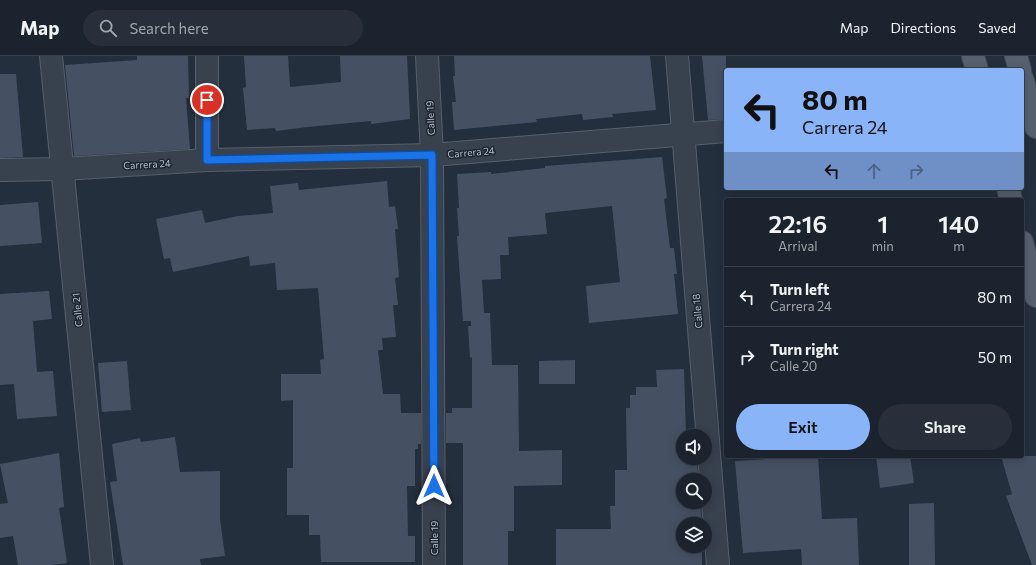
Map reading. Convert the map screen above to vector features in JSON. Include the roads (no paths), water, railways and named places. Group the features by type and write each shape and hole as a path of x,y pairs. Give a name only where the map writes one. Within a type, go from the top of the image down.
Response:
{"main road":[{"path":"973,56 976,68"},
{"path":"1016,56 1019,68"},
{"path":"1027,93 1036,126"},
{"path":"1024,250 1036,296"}],"street":[{"name":"Calle 21","path":"51,56 102,565"},
{"path":"207,56 207,160"},
{"name":"Calle 19","path":"427,56 432,155 434,565"},
{"name":"Calle 18","path":"676,56 718,565"},
{"name":"Carrera 24","path":"0,170 63,169 207,160 432,155 724,131"}]}
